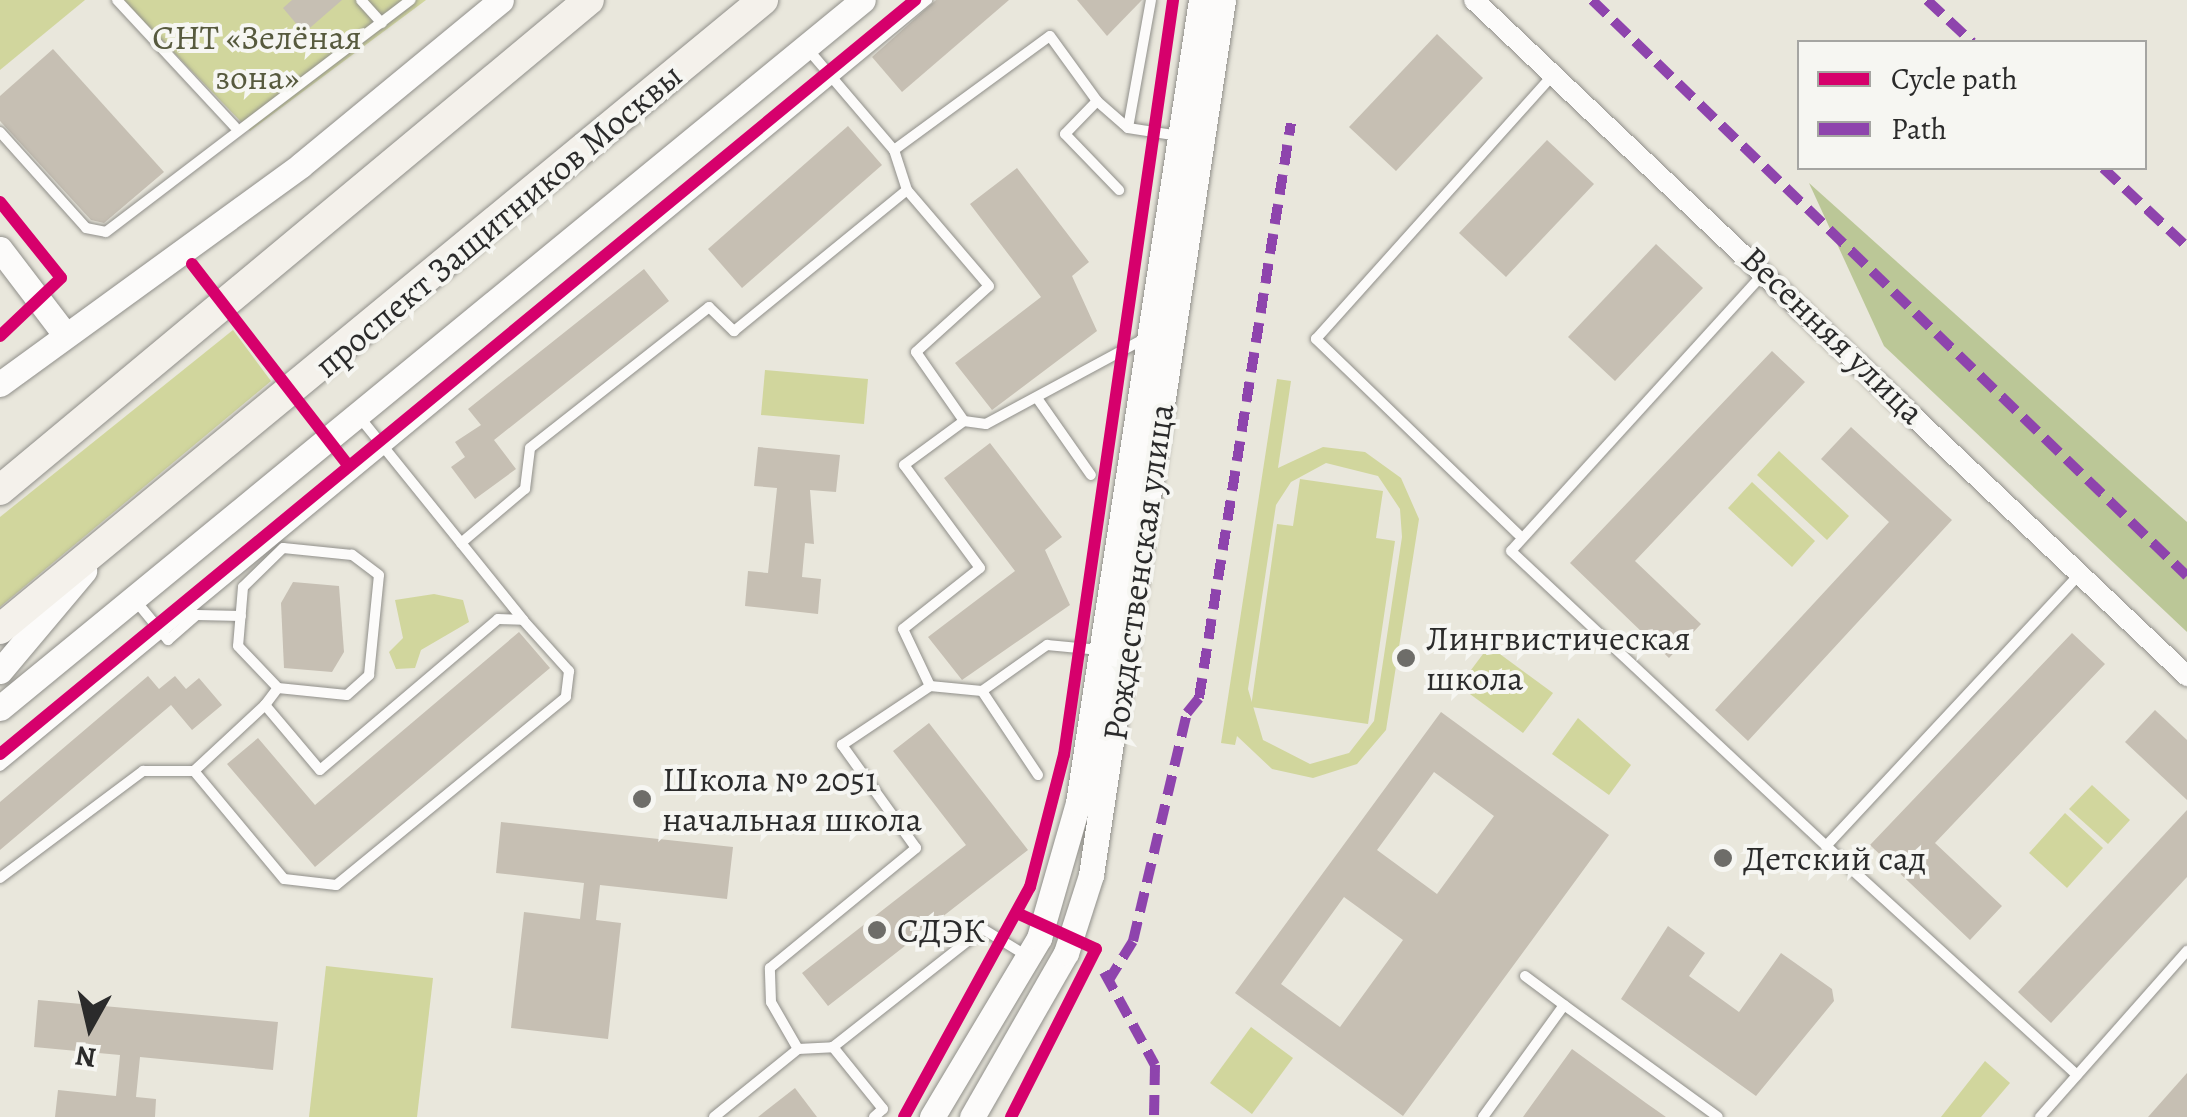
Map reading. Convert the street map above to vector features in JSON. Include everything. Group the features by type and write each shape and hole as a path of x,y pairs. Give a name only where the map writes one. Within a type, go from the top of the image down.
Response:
{"main road":[{"path":"4,486 589,0"},
{"name":"проспект Защитников Москвы","path":"0,628 763,0"}],"street":[{"path":"0,384 64,333 301,165 501,0"},
{"path":"0,708 863,0"},
{"name":"Рождественская улица","path":"932,1117 1029,957 1078,803 1146,338 1201,0"},
{"name":"Рождественская улица","path":"972,1117 1066,953 1091,875 1223,0"},
{"name":"Весенняя улица","path":"1474,0 1767,270 2187,676"},
{"path":"0,249 64,333"},
{"path":"0,671 115,534"}],"lane":[{"path":"117,0 235,126"},
{"path":"361,0 382,23"},
{"path":"0,132 98,235 235,126 411,0"},
{"path":"0,766 927,0"},
{"path":"1128,128 1151,0"},
{"path":"894,150 1050,36 1097,101 1128,128 1180,136"},
{"path":"806,46 894,150 906,190 989,286 916,352 964,421"},
{"path":"1518,534 1316,339 1554,74"},
{"path":"1097,101 1065,134 1119,190"},
{"path":"461,543 526,490 530,448 709,307 734,331 906,190"},
{"path":"1767,270 1518,534 1516,562 2077,1075"},
{"path":"930,686 902,629 980,568 904,465 964,421 986,424 1146,338"},
{"path":"1036,398 1091,475"},
{"path":"194,771 284,879 336,885 566,696 569,672 357,413"},
{"path":"284,548 352,555 379,575 369,675 347,695 278,688 238,646 243,587 284,548"},
{"path":"1826,846 2081,574"},
{"path":"134,598 168,640 197,615 240,616"},
{"path":"265,705 320,770 498,620 523,620"},
{"path":"798,1050 771,1002 770,968 916,848 842,745 930,686 982,691 1047,645 1102,650"},
{"path":"0,878 143,771 194,771 278,688"},
{"path":"982,691 1038,775"},
{"path":"714,1117 798,1050 833,1048 984,929 1029,957"},
{"path":"2040,1117 2187,951"},
{"path":"1525,976 1718,1117"},
{"path":"1483,1117 1564,1005"},
{"path":"833,1048 883,1109 874,1117"}],"green space":[{"name":"СНТ «Зелёная зона»","path":"0,0 85,0 0,70"},
{"name":"СНТ «Зелёная зона»","path":"123,0 426,0 250,131"},
{"path":"1809,183 2187,522 2187,632 1884,346"},
{"path":"233,330 271,381 0,607 0,517"},
{"path":"765,370 868,379 864,424 761,415"},
{"path":"1277,379 1291,381 1278,468 1323,447 1365,452 1401,478 1419,519 1386,730 1357,764 1313,778 1272,769 1237,736 1235,745 1221,743","holes":["1326,463 1378,476 1400,509 1402,537 1374,721 1349,753 1310,764 1263,740 1248,689 1276,505 1291,482"]},
{"path":"1779,451 1849,516 1827,540 1757,475"},
{"path":"1300,479 1383,491 1376,538 1395,541 1368,724 1251,707 1277,524 1293,526"},
{"path":"1752,482 1815,541 1792,567 1728,508"},
{"path":"434,594 463,600 469,622 421,650 415,668 396,669 389,652 403,638 395,600"},
{"path":"1489,646 1553,693 1523,733 1459,686"},
{"path":"1578,718 1631,765 1609,795 1552,754"},
{"path":"2092,785 2130,820 2108,844 2069,809"},
{"path":"2065,813 2103,848 2067,888 2029,853"},
{"path":"326,966 433,978 417,1117 309,1117"},
{"path":"1251,1027 1293,1058 1252,1114 1210,1083"},
{"path":"1985,1061 2010,1083 1981,1117 1941,1117"}],"building":[{"path":"292,0 342,0 304,33 283,8"},
{"path":"936,0 1009,0 902,92 872,57"},
{"path":"1077,0 1142,0 1107,36"},
{"path":"1437,34 1483,78 1396,171 1349,127"},
{"path":"53,49 164,172 104,223 91,220 0,121 0,96"},
{"path":"848,126 882,165 742,288 708,249"},
{"path":"1547,140 1594,184 1506,277 1459,233"},
{"path":"1017,168 1089,262 1072,276 1097,331 992,410 955,363 1041,297 970,204"},
{"path":"1656,244 1703,288 1615,381 1568,337"},
{"path":"644,269 669,301 494,440 516,469 475,499 451,467 465,457 455,442 481,425 468,409"},
{"path":"1772,351 1805,382 1635,561 1701,624 1669,658 1570,563"},
{"path":"1851,427 1952,520 1748,741 1715,710 1889,522 1821,459"},
{"path":"990,443 1062,537 1045,550 1070,605 962,680 928,637 1015,571 944,478"},
{"path":"758,447 840,455 836,492 810,490 814,544 805,543 802,577 821,579 818,614 745,606 748,571 768,573 777,488 754,486"},
{"path":"293,582 339,586 344,652 332,672 284,668 281,603"},
{"path":"519,632 550,668 315,867 227,764 258,738 315,805"},
{"path":"2072,633 2105,664 1935,843 2002,906 1970,940 1870,845"},
{"path":"148,676 159,689 175,676 186,689 199,678 222,705 192,730 171,705 0,850 0,802"},
{"path":"2155,710 2187,740 2187,800 2125,742"},
{"path":"1441,712 1609,835 1403,1116 1235,993","holes":["1434,772 1494,816 1437,894 1377,850","1344,897 1403,940 1340,1027 1281,984"]},
{"path":"929,723 1028,850 828,1006 802,973 966,845 893,751"},
{"path":"2187,810 2187,877 2051,1023 2018,992"},
{"path":"501,822 733,847 727,899 600,885 596,920 621,923 608,1039 511,1028 524,912 580,919 584,883 496,873"},
{"path":"1668,926 1705,953 1689,976 1739,1012 1781,953 1832,989 1834,1001 1756,1096 1621,999"},
{"path":"38,1000 278,1022 273,1070 140,1057 136,1097 156,1099 155,1117 55,1117 58,1090 116,1096 120,1055 34,1047"},
{"path":"1572,1049 1646,1103 1666,1117 1523,1117"},
{"path":"2187,1073 2187,1117 2148,1117"},
{"path":"795,1088 817,1117 758,1117"}],"marked path":[{"path":"1592,0 2187,576"},
{"path":"1927,0 1970,40"},
{"path":"1107,983 1133,941 1187,713 1199,698 1291,123"},
{"path":"2105,170 2187,247"},
{"path":"1104,972 1155,1065 1154,1117"}],"cycle path":[{"path":"0,754 915,0"},
{"path":"904,1117 1030,887 1064,755 1173,0"},
{"path":"0,202 61,278 0,336"},
{"path":"192,264 347,464"},
{"path":"1011,1117 1096,949 1017,913"}],"place":[{"name":"Лингвистическая школа","path":"1406,658"},
{"name":"Школа № 2051 начальная школа","path":"642,799"},
{"name":"Детский сад","path":"1723,858"},
{"name":"СДЭК","path":"877,930"}]}
